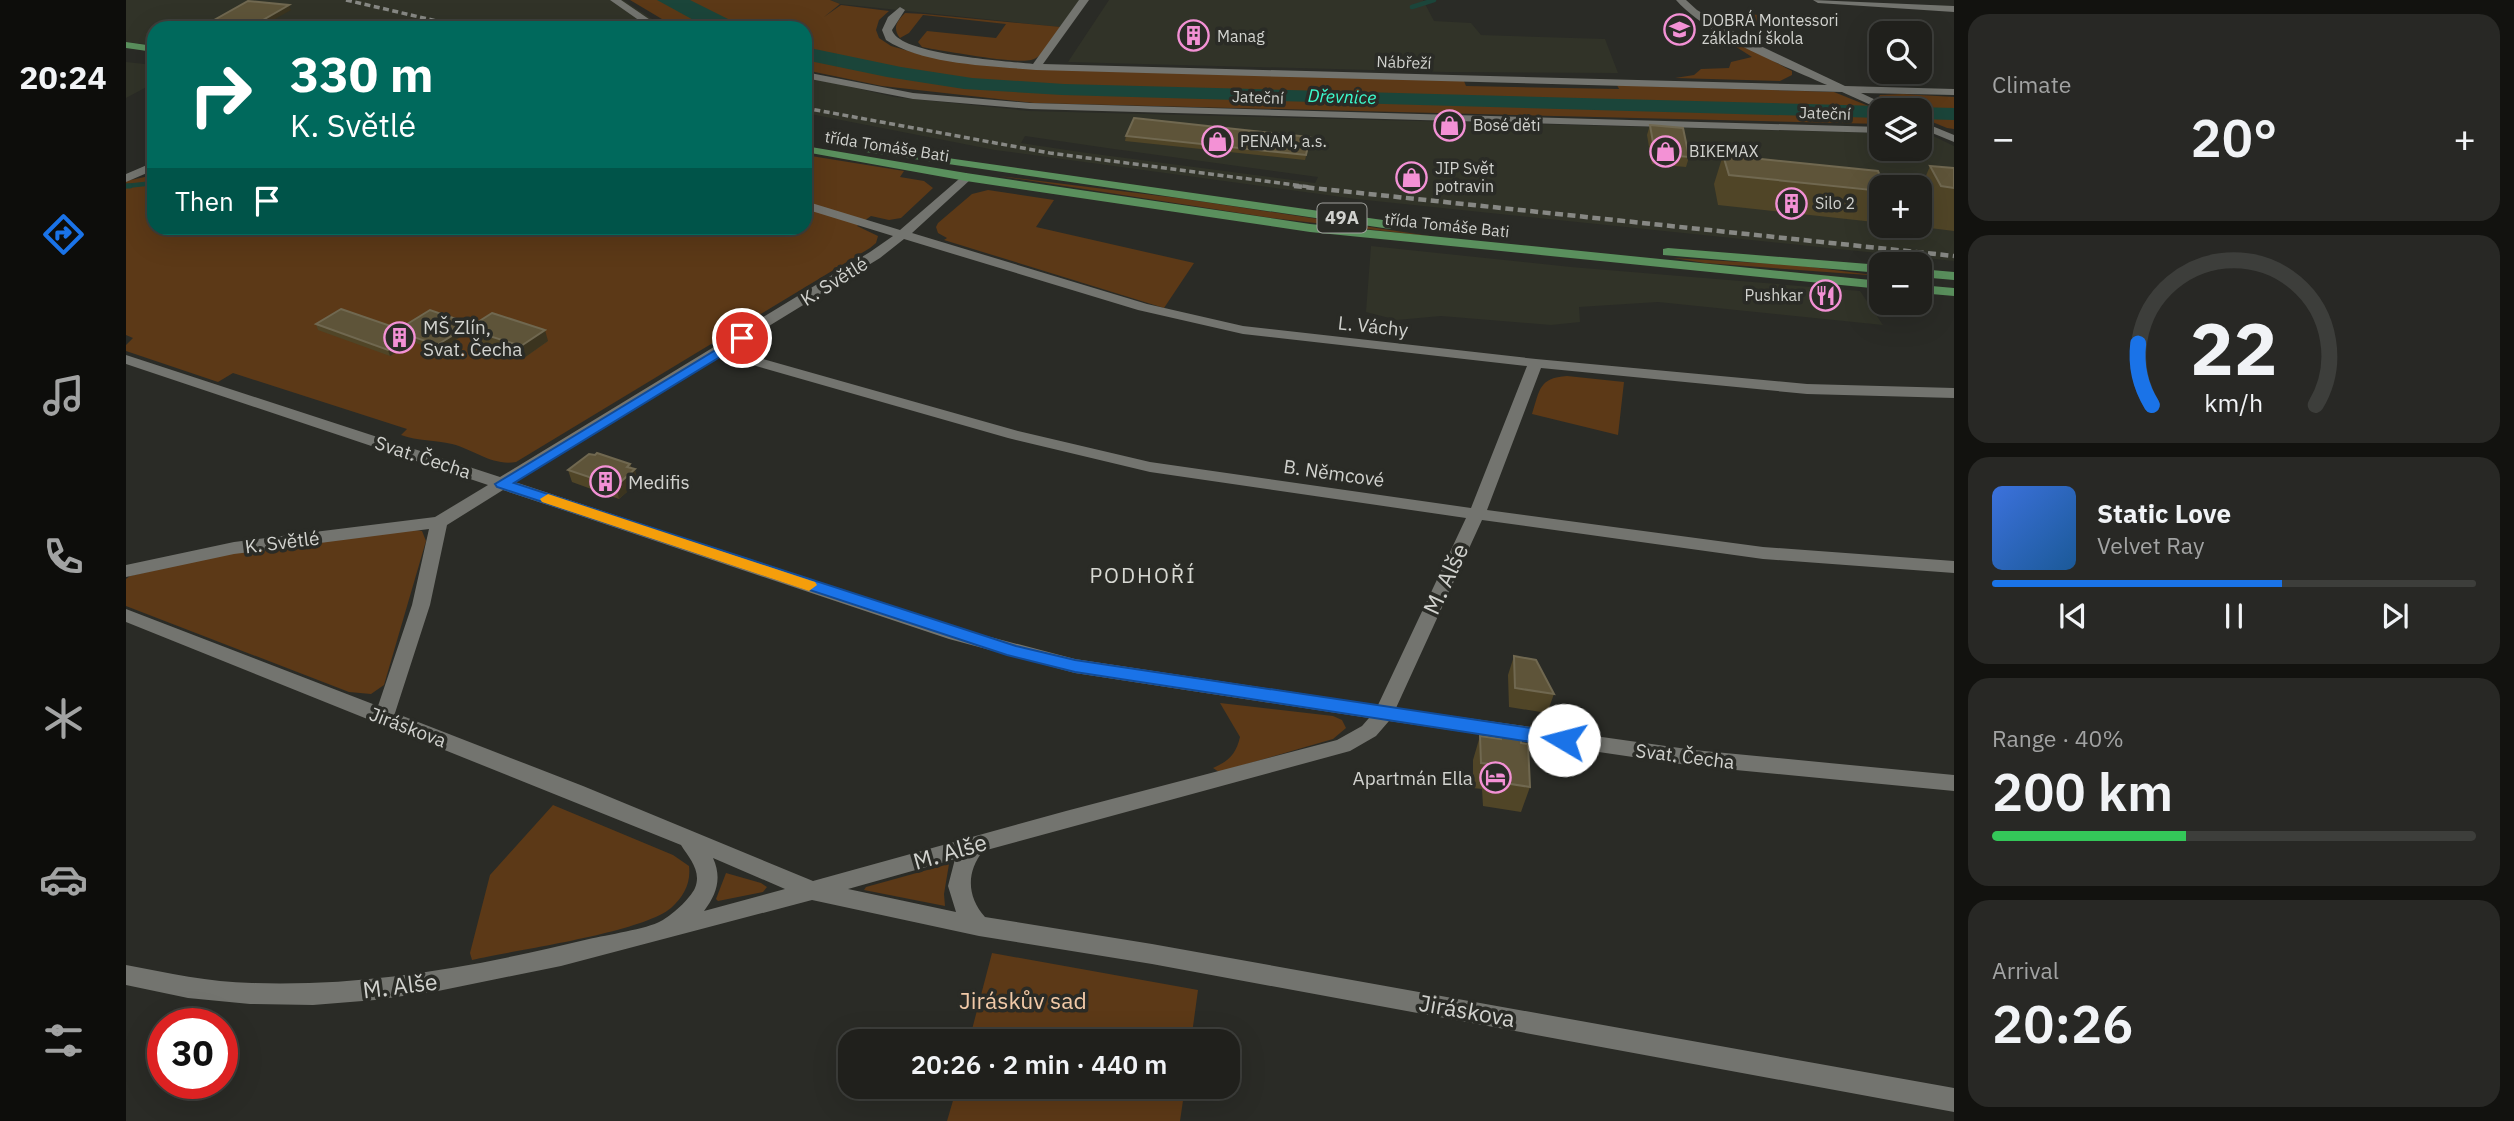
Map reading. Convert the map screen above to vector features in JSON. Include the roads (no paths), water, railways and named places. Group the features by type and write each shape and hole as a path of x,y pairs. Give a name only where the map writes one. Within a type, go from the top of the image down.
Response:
{"main road":[{"path":"126,45 147,48"},
{"path":"126,54 147,56"},
{"name":"třída Tomáše Bati","path":"812,143 977,163 1476,236 1869,268"},
{"name":"třída Tomáše Bati","path":"812,150 966,177 1310,228 1869,284"},
{"path":"966,177 977,163"},
{"path":"1932,274 1954,276"},
{"path":"1932,290 1954,292"}],"street":[{"path":"615,0 646,21"},
{"path":"1036,67 1084,0"},
{"path":"1681,0 1697,15 1784,61 1869,100"},
{"path":"1818,0 1954,9"},
{"name":"Nábřeží","path":"900,10 889,22 887,30 890,38 900,45 941,55 1036,67 1954,92"},
{"name":"Jateční","path":"812,76 914,96 1030,106 1869,130"},
{"path":"1932,130 1952,138"},
{"path":"126,164 147,166"},
{"path":"126,178 147,169"},
{"name":"K. Světlé","path":"126,571 234,548 439,523 875,256 905,233 966,177"},
{"name":"L. Váchy","path":"812,207 1143,307 1218,325 1280,335 1536,363 1807,389 1954,393"},
{"name":"B. Němcové","path":"723,349 759,363 1080,452 1150,467 1763,553 1954,567"},
{"name":"Svat. Čecha","path":"126,359 1013,651 1075,666 1694,758 1954,783"},
{"name":"M. Alše","path":"126,975 168,984 296,993 362,991 484,975 816,892 976,844 1343,746 1369,731 1384,713 1477,513 1536,363"},
{"path":"384,718 421,605 439,523"},
{"name":"Jiráskova","path":"126,615 576,792 816,892 979,926 1152,954 1954,1100"},
{"path":"655,933 671,926 691,909 708,885 709,870 705,860 690,841"},
{"path":"976,844 964,858 959,886 964,910 979,926"}],"water":[{"path":"657,0 690,0 732,21 695,21"},
{"name":"Dřevnice","path":"812,48 972,78 1064,84 1869,106 1869,118 1062,95 964,89 812,61"},
{"path":"1932,107 1954,108 1954,120 1932,119"}],"waterway":[{"path":"1412,7 1434,0"},
{"path":"130,186 126,186 147,184"}],"railway":[{"path":"346,0 437,21"},
{"path":"812,109 1050,153 1310,187"},
{"path":"1294,186 1954,256"}],"place":[{"name":"DOBRÁ Montessori základní škola","path":"1679,29"},
{"name":"Manag","path":"1194,36"},
{"name":"Bosé děti","path":"1450,125"},
{"name":"PENAM, a.s.","path":"1217,141"},
{"name":"BIKEMAX","path":"1666,151"},
{"name":"JIP Svět potravin","path":"1412,177"},
{"name":"Silo 2","path":"1792,203"},
{"name":"Pushkar","path":"1826,295"},
{"name":"MŠ Zlín, Svat. Čecha","path":"400,338"},
{"name":"Medifis","path":"605,482"},
{"name":"Apartmán Ella","path":"1496,778"}],"district":[{"name":"PODHOŘÍ","path":"1143,576"}],"park label":[{"name":"Jiráskův sad","path":"1023,1001"}]}
